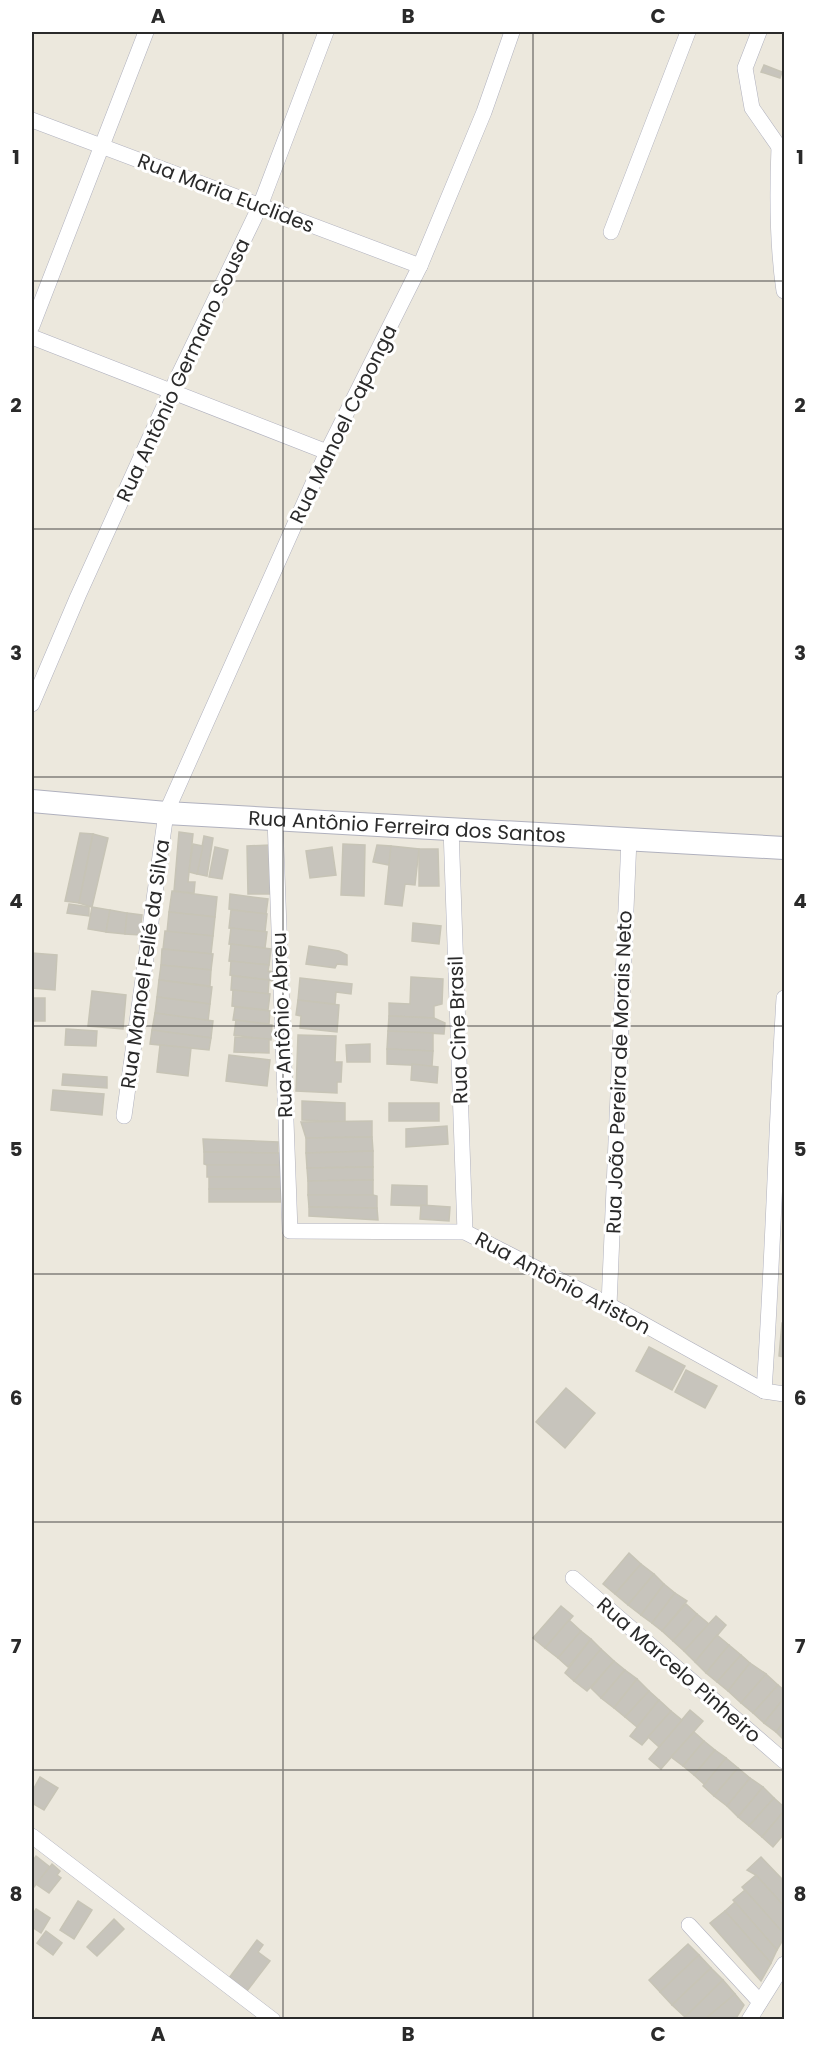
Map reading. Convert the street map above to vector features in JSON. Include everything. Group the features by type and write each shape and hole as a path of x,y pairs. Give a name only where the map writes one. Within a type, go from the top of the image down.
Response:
{"street":[{"path":"32,326 146,32"},
{"name":"Rua Antônio Germano Sousa","path":"32,705 78,596 171,391 260,206 326,32"},
{"name":"Rua Manoel Caponga","path":"166,813 327,452 420,266 484,112 512,32"},
{"path":"611,232 688,32"},
{"path":"759,32 746,69 752,108 782,151 777,191 784,291"},
{"name":"Rua Maria Euclides","path":"32,120 420,266"},
{"path":"32,337 327,452"},
{"name":"Rua Antônio Ferreira dos Santos","path":"32,801 166,813 784,848"},
{"name":"Rua Manoel Felié da Silva","path":"124,1116 166,813"},
{"name":"Rua Antônio Abreu","path":"274,819 290,1231"},
{"name":"Rua Cine Brasil","path":"451,828 465,1232"},
{"name":"Rua João Pereira de Morais Neto","path":"609,1305 629,839"},
{"path":"764,1391 784,998"},
{"name":"Rua Antônio Ariston","path":"290,1231 465,1232 609,1305 764,1391 784,1394"},
{"name":"Rua Marcelo Pinheiro","path":"573,1578 784,1761"},
{"path":"32,1836 273,2019"},
{"path":"689,1925 760,2002"},
{"path":"749,2019 784,1964"}],"building":[{"path":"764,65 782,72 780,78 761,72"},
{"path":"179,832 193,834 188,882 195,882 194,893 174,891"},
{"path":"80,833 93,834 79,903 65,901"},
{"path":"93,834 108,838 92,907 79,903"},
{"path":"204,836 213,838 207,876 197,874"},
{"path":"193,844 203,846 197,874 189,872"},
{"path":"343,844 365,845 364,896 341,895"},
{"path":"270,845 271,894 248,894 247,846"},
{"path":"377,845 391,846 389,865 373,862"},
{"path":"391,846 419,849 415,885 405,884 402,906 385,904"},
{"path":"215,847 228,850 222,879 209,877"},
{"path":"332,847 336,875 310,878 306,851"},
{"path":"419,849 438,849 439,886 419,886"},
{"path":"172,891 217,897 215,917 169,912"},
{"path":"230,894 268,899 266,914 229,909"},
{"path":"69,904 89,907 89,916 67,913"},
{"path":"92,907 110,910 106,932 88,929"},
{"path":"110,910 127,913 125,934 106,932"},
{"path":"231,910 267,914 265,932 229,928"},
{"path":"169,912 215,917 213,936 167,932"},
{"path":"127,913 142,915 140,935 125,934"},
{"path":"413,923 441,926 439,944 412,941"},
{"path":"231,928 267,932 265,948 229,944"},
{"path":"165,931 213,936 211,954 163,949"},
{"path":"231,944 271,949 269,965 229,961"},
{"path":"309,946 339,951 347,955 347,965 337,964 335,968 306,964"},
{"path":"162,949 213,954 211,970 161,965"},
{"path":"32,953 57,955 55,990 32,988"},
{"path":"231,961 269,965 268,971 275,972 274,981 230,975"},
{"path":"161,965 211,970 210,986 159,980"},
{"path":"232,976 269,980 268,994 231,990"},
{"path":"411,977 443,979 442,1004 434,1006 434,1018 389,1016 389,1003 410,1004"},
{"path":"300,978 352,984 351,994 336,992 335,1004 298,1000"},
{"path":"159,980 212,987 210,1004 157,997"},
{"path":"233,990 270,994 268,1010 232,1006"},
{"path":"92,991 126,995 123,1029 88,1026"},
{"path":"157,997 210,1004 208,1021 155,1013"},
{"path":"32,998 45,998 45,1021 32,1021"},
{"path":"298,1000 339,1005 337,1032 300,1028 301,1016 296,1015"},
{"path":"235,1007 270,1011 269,1024 233,1020"},
{"path":"155,1013 213,1021 211,1038 152,1030"},
{"path":"389,1016 434,1018 445,1023 444,1034 388,1031"},
{"path":"236,1020 272,1025 271,1040 234,1035"},
{"path":"66,1029 97,1031 96,1046 65,1045"},
{"path":"152,1030 211,1038 209,1050 150,1044"},
{"path":"388,1031 433,1033 433,1051 387,1049"},
{"path":"298,1035 336,1036 335,1062 342,1062 341,1082 337,1082 337,1093 296,1091"},
{"path":"235,1037 269,1039 269,1053 234,1052"},
{"path":"370,1044 370,1062 347,1062 346,1045"},
{"path":"160,1045 191,1048 188,1076 157,1072"},
{"path":"387,1049 433,1051 432,1066 387,1064"},
{"path":"229,1055 270,1060 267,1086 226,1081"},
{"path":"412,1064 438,1067 437,1083 411,1080"},
{"path":"63,1074 107,1077 107,1088 62,1085"},
{"path":"53,1090 104,1094 102,1115 51,1110"},
{"path":"302,1101 345,1103 345,1122 302,1120"},
{"path":"389,1103 439,1103 439,1121 389,1121"},
{"path":"372,1121 372,1137 306,1138 301,1122"},
{"path":"447,1126 448,1144 406,1147 406,1129"},
{"path":"372,1137 373,1151 306,1153 306,1138"},
{"path":"203,1139 278,1142 278,1153 204,1152"},
{"path":"373,1151 373,1167 307,1168 306,1153"},
{"path":"204,1152 281,1153 281,1165 207,1165 204,1164"},
{"path":"207,1165 281,1165 281,1177 207,1177"},
{"path":"373,1167 373,1180 308,1181 307,1168"},
{"path":"209,1177 281,1177 281,1189 209,1189"},
{"path":"373,1180 373,1195 308,1195 308,1181"},
{"path":"392,1185 427,1186 427,1206 391,1205"},
{"path":"209,1189 281,1189 281,1202 209,1202"},
{"path":"308,1195 373,1195 377,1196 377,1208 309,1207"},
{"path":"421,1205 450,1207 449,1221 420,1219"},
{"path":"309,1207 377,1208 378,1220 309,1216"},
{"path":"782,1323 784,1323 784,1357 779,1356"},
{"path":"649,1347 685,1366 672,1390 636,1371"},
{"path":"686,1370 717,1386 705,1408 675,1392"},
{"path":"566,1388 595,1413 565,1448 536,1422"},
{"path":"629,1553 641,1564 615,1594 603,1584"},
{"path":"641,1564 654,1574 628,1605 615,1594"},
{"path":"654,1574 664,1584 641,1615 628,1605"},
{"path":"664,1584 675,1593 652,1623 641,1615"},
{"path":"675,1593 687,1601 662,1631 652,1623"},
{"path":"686,1604 697,1614 673,1641 662,1631"},
{"path":"561,1606 573,1616 545,1648 533,1638"},
{"path":"697,1614 709,1624 684,1651 673,1641"},
{"path":"716,1616 726,1625 695,1662 684,1651"},
{"path":"569,1620 581,1631 558,1658 545,1648"},
{"path":"581,1631 591,1639 568,1667 558,1658"},
{"path":"717,1635 729,1645 706,1673 695,1662"},
{"path":"591,1639 601,1649 574,1681 565,1673"},
{"path":"729,1645 741,1655 717,1682 706,1673"},
{"path":"601,1649 614,1661 587,1691 574,1681"},
{"path":"741,1655 750,1663 728,1691 717,1682"},
{"path":"614,1661 625,1670 601,1698 591,1688"},
{"path":"750,1663 766,1674 741,1703 728,1691"},
{"path":"625,1670 637,1679 614,1708 601,1698"},
{"path":"766,1674 778,1685 753,1713 741,1703"},
{"path":"637,1679 649,1691 625,1717 614,1708"},
{"path":"778,1685 784,1690 784,1698 764,1723 753,1713"},
{"path":"649,1691 659,1700 637,1727 625,1717"},
{"path":"784,1698 784,1722 776,1732 764,1723"},
{"path":"659,1700 671,1711 642,1745 630,1736"},
{"path":"690,1710 703,1721 661,1769 649,1759"},
{"path":"671,1711 682,1720 659,1747 648,1737"},
{"path":"784,1722 784,1740 776,1732"},
{"path":"694,1732 704,1741 683,1766 671,1757"},
{"path":"704,1741 715,1750 694,1775 683,1766"},
{"path":"715,1750 726,1758 705,1785 694,1775"},
{"path":"726,1758 738,1768 714,1796 703,1786"},
{"path":"738,1768 750,1778 727,1806 714,1796"},
{"path":"40,1777 58,1788 44,1810 32,1803 32,1792"},
{"path":"750,1778 763,1787 738,1817 727,1806"},
{"path":"763,1787 774,1798 749,1826 738,1817"},
{"path":"774,1798 784,1807 784,1811 762,1837 749,1826"},
{"path":"784,1811 784,1834 773,1847 762,1837"},
{"path":"36,1856 50,1867 34,1887 32,1862"},
{"path":"761,1857 784,1881 784,1906 756,1875 747,1870"},
{"path":"52,1864 60,1871 57,1875 61,1878 49,1893 36,1884"},
{"path":"756,1875 784,1906 784,1934 742,1887"},
{"path":"745,1890 784,1934 777,1950 733,1900"},
{"path":"78,1901 92,1910 74,1939 60,1930"},
{"path":"735,1902 777,1950 771,1963 725,1911"},
{"path":"36,1909 50,1918 41,1933 32,1927 32,1916"},
{"path":"725,1911 771,1963 761,1981 710,1923"},
{"path":"114,1919 124,1929 97,1956 87,1947"},
{"path":"46,1931 62,1943 53,1955 37,1943"},
{"path":"257,1940 263,1945 258,1952 270,1961 247,1991 229,1978"},
{"path":"688,1944 699,1955 660,1992 649,1980"},
{"path":"699,1955 711,1968 672,2005 660,1992"},
{"path":"711,1968 723,1980 685,2017 672,2005"},
{"path":"723,1980 735,1994 704,2020 687,2020 685,2017"},
{"path":"735,1994 744,2005 735,2020 704,2020"}]}
